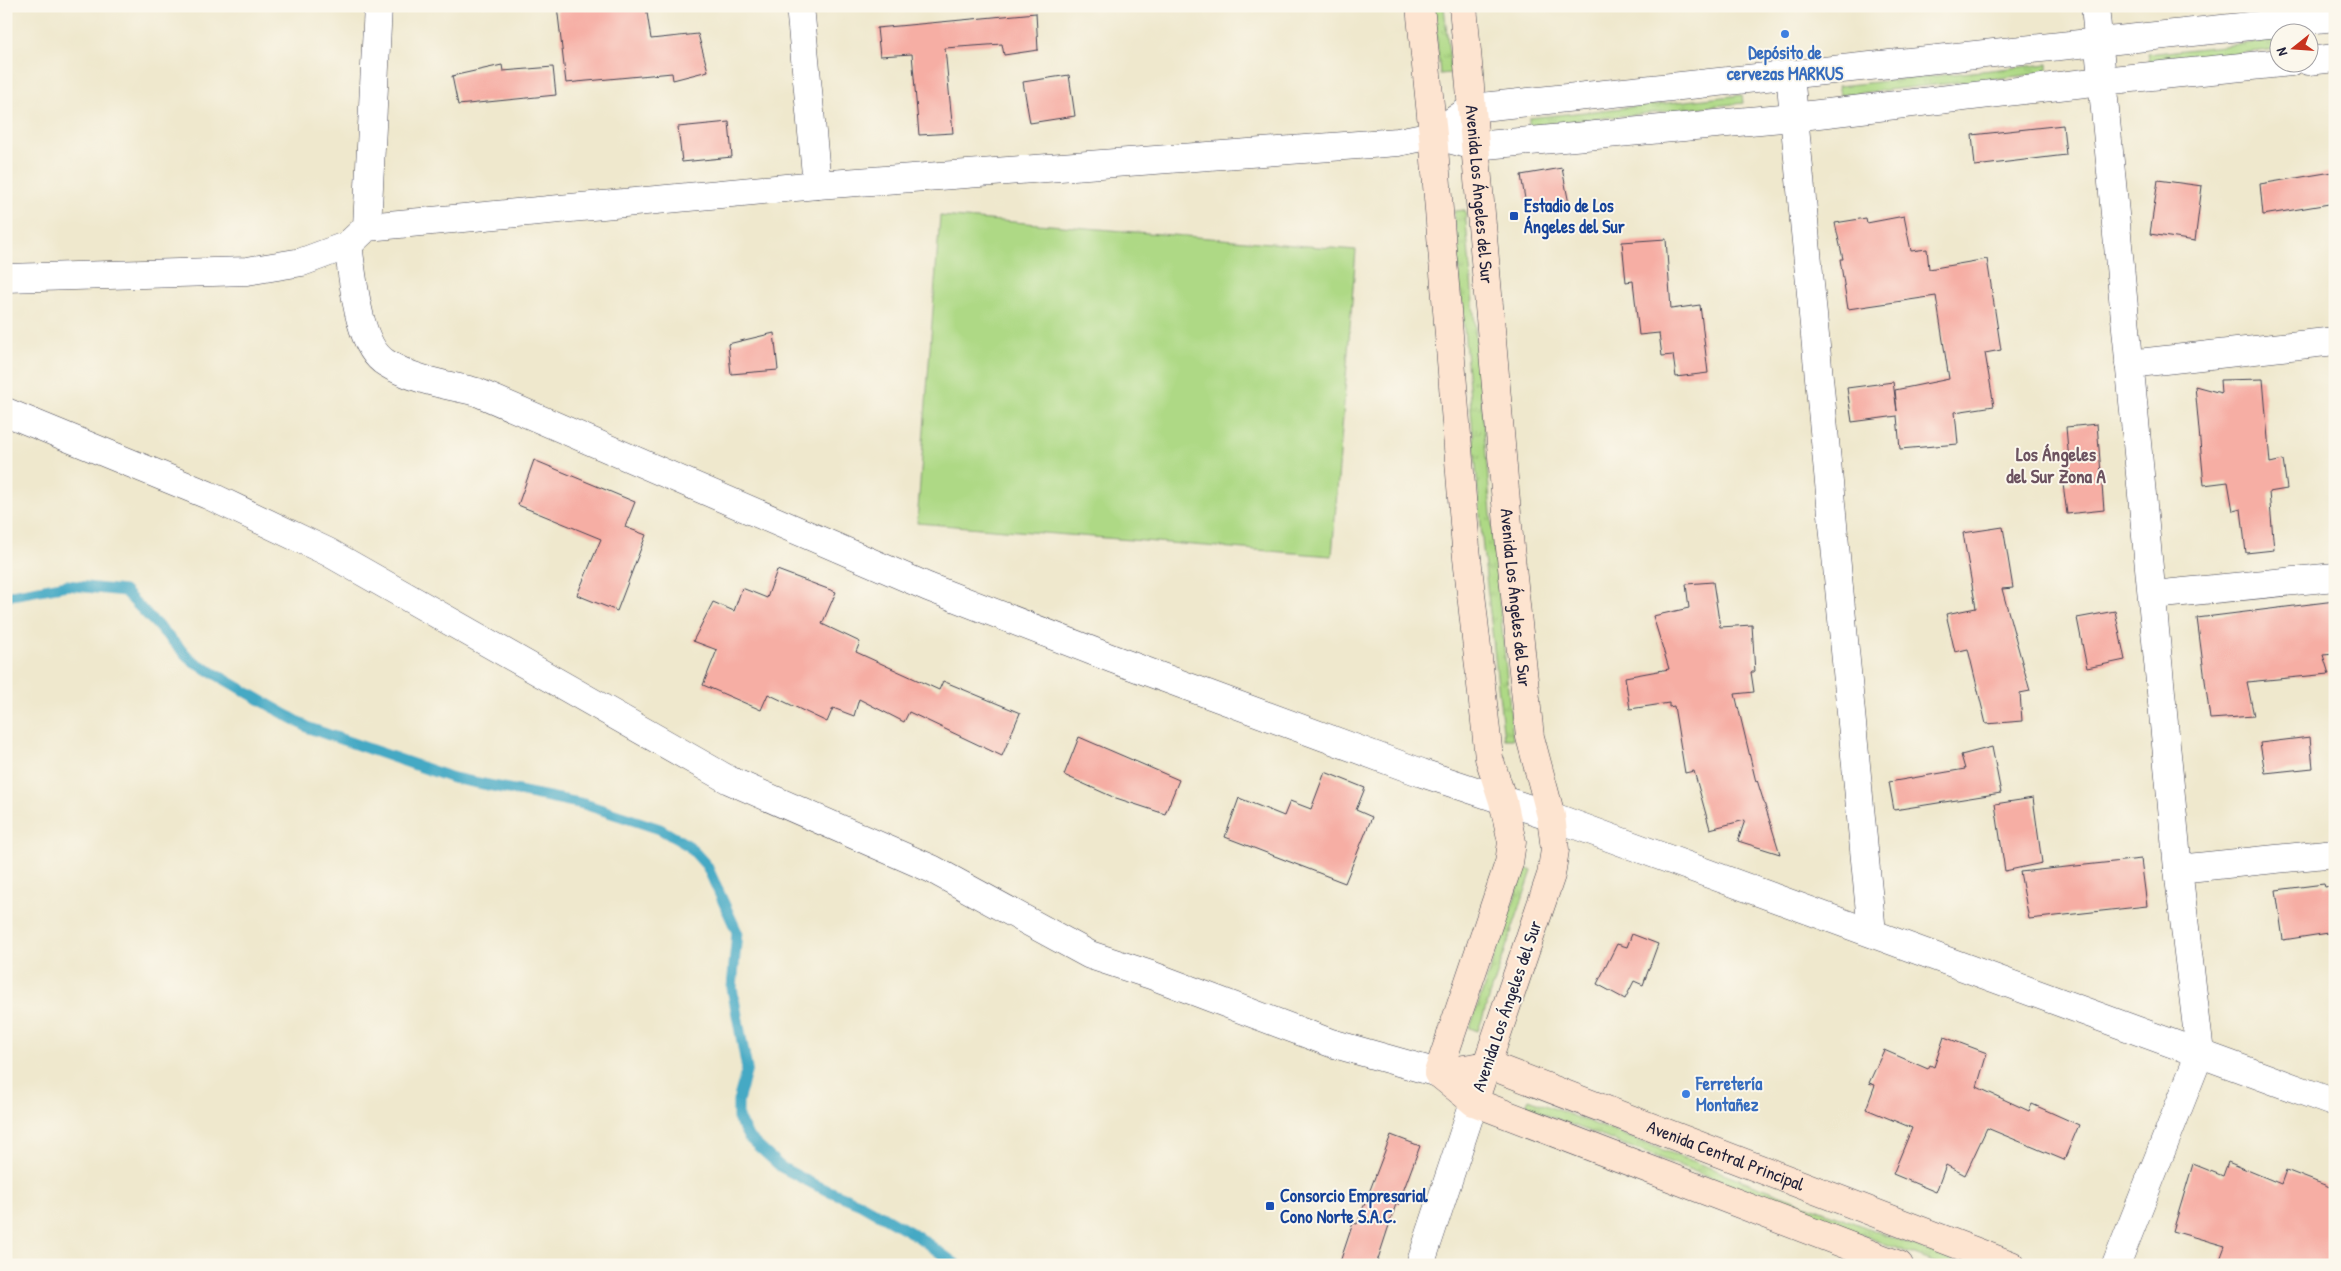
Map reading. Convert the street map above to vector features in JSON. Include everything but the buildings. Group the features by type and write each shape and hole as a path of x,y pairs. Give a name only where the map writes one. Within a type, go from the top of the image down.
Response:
{"street":[{"path":"378,6 358,236 362,321 369,344 384,362 416,377 477,392 928,587 1113,659 1503,801 1551,816 2335,1104"},
{"path":"800,6 816,185"},
{"path":"1420,6 1433,135 1467,558 1489,758 1503,801 1512,842 1509,863 1438,1073"},
{"name":"Avenida Los Ángeles del Sur","path":"1438,1073 1474,1102 1551,875 1555,850 1551,816 1530,737 1510,548 1462,6"},
{"path":"2095,6 2178,869 2200,1053 2116,1265"},
{"path":"6,278 248,271 302,262 358,236 816,185 1398,142 1433,135 1472,108 2335,17"},
{"path":"2318,60 2335,58"},
{"path":"1433,135 1475,146 1793,117 2102,81 2268,64"},
{"path":"1790,74 1872,933"},
{"path":"2129,364 2335,341"},
{"path":"6,412 208,494 328,552 729,780 932,869 1090,955 1152,975 1331,1043 1438,1073 1488,1065"},
{"path":"2153,595 2335,577"},
{"path":"2178,869 2335,852"},
{"name":"Avenida Central Principal","path":"1488,1065 2011,1265"},
{"path":"1420,1265 1474,1102 1899,1265"}],"green space":[{"path":"1434,6 1444,6 1451,73 1440,74"},
{"path":"2268,41 2268,50 2149,63 2147,54"},
{"path":"2048,64 2048,73 1840,95 1838,86"},
{"path":"1742,95 1743,103 1529,126 1529,118"},
{"path":"1465,210 1494,548 1513,739 1504,739 1483,549 1454,211"},
{"path":"940,216 1356,250 1332,556 917,523"},
{"path":"1525,868 1532,871 1478,1031 1470,1028"},
{"path":"1529,1099 1965,1265 1941,1265 1525,1107"}],"waterway":[{"path":"6,596 67,585 124,591 191,660 309,728 453,778 584,804 660,829 689,846 707,866 737,932 732,988 747,1069 738,1101 738,1118 749,1138 781,1167 817,1186 861,1204 917,1236 957,1265"}],"place":[{"name":"Depósito de cervezas MARKUS","path":"1785,34"},
{"name":"Estadio de Los Ángeles del Sur","path":"1514,216"},
{"name":"Ferretería Montañez","path":"1686,1094"},
{"name":"Consorcio Empresarial Cono Norte S.A.C.","path":"1270,1206"}],"district":[{"name":"Los Ángeles del Sur Zona A","path":"2056,465"}]}
